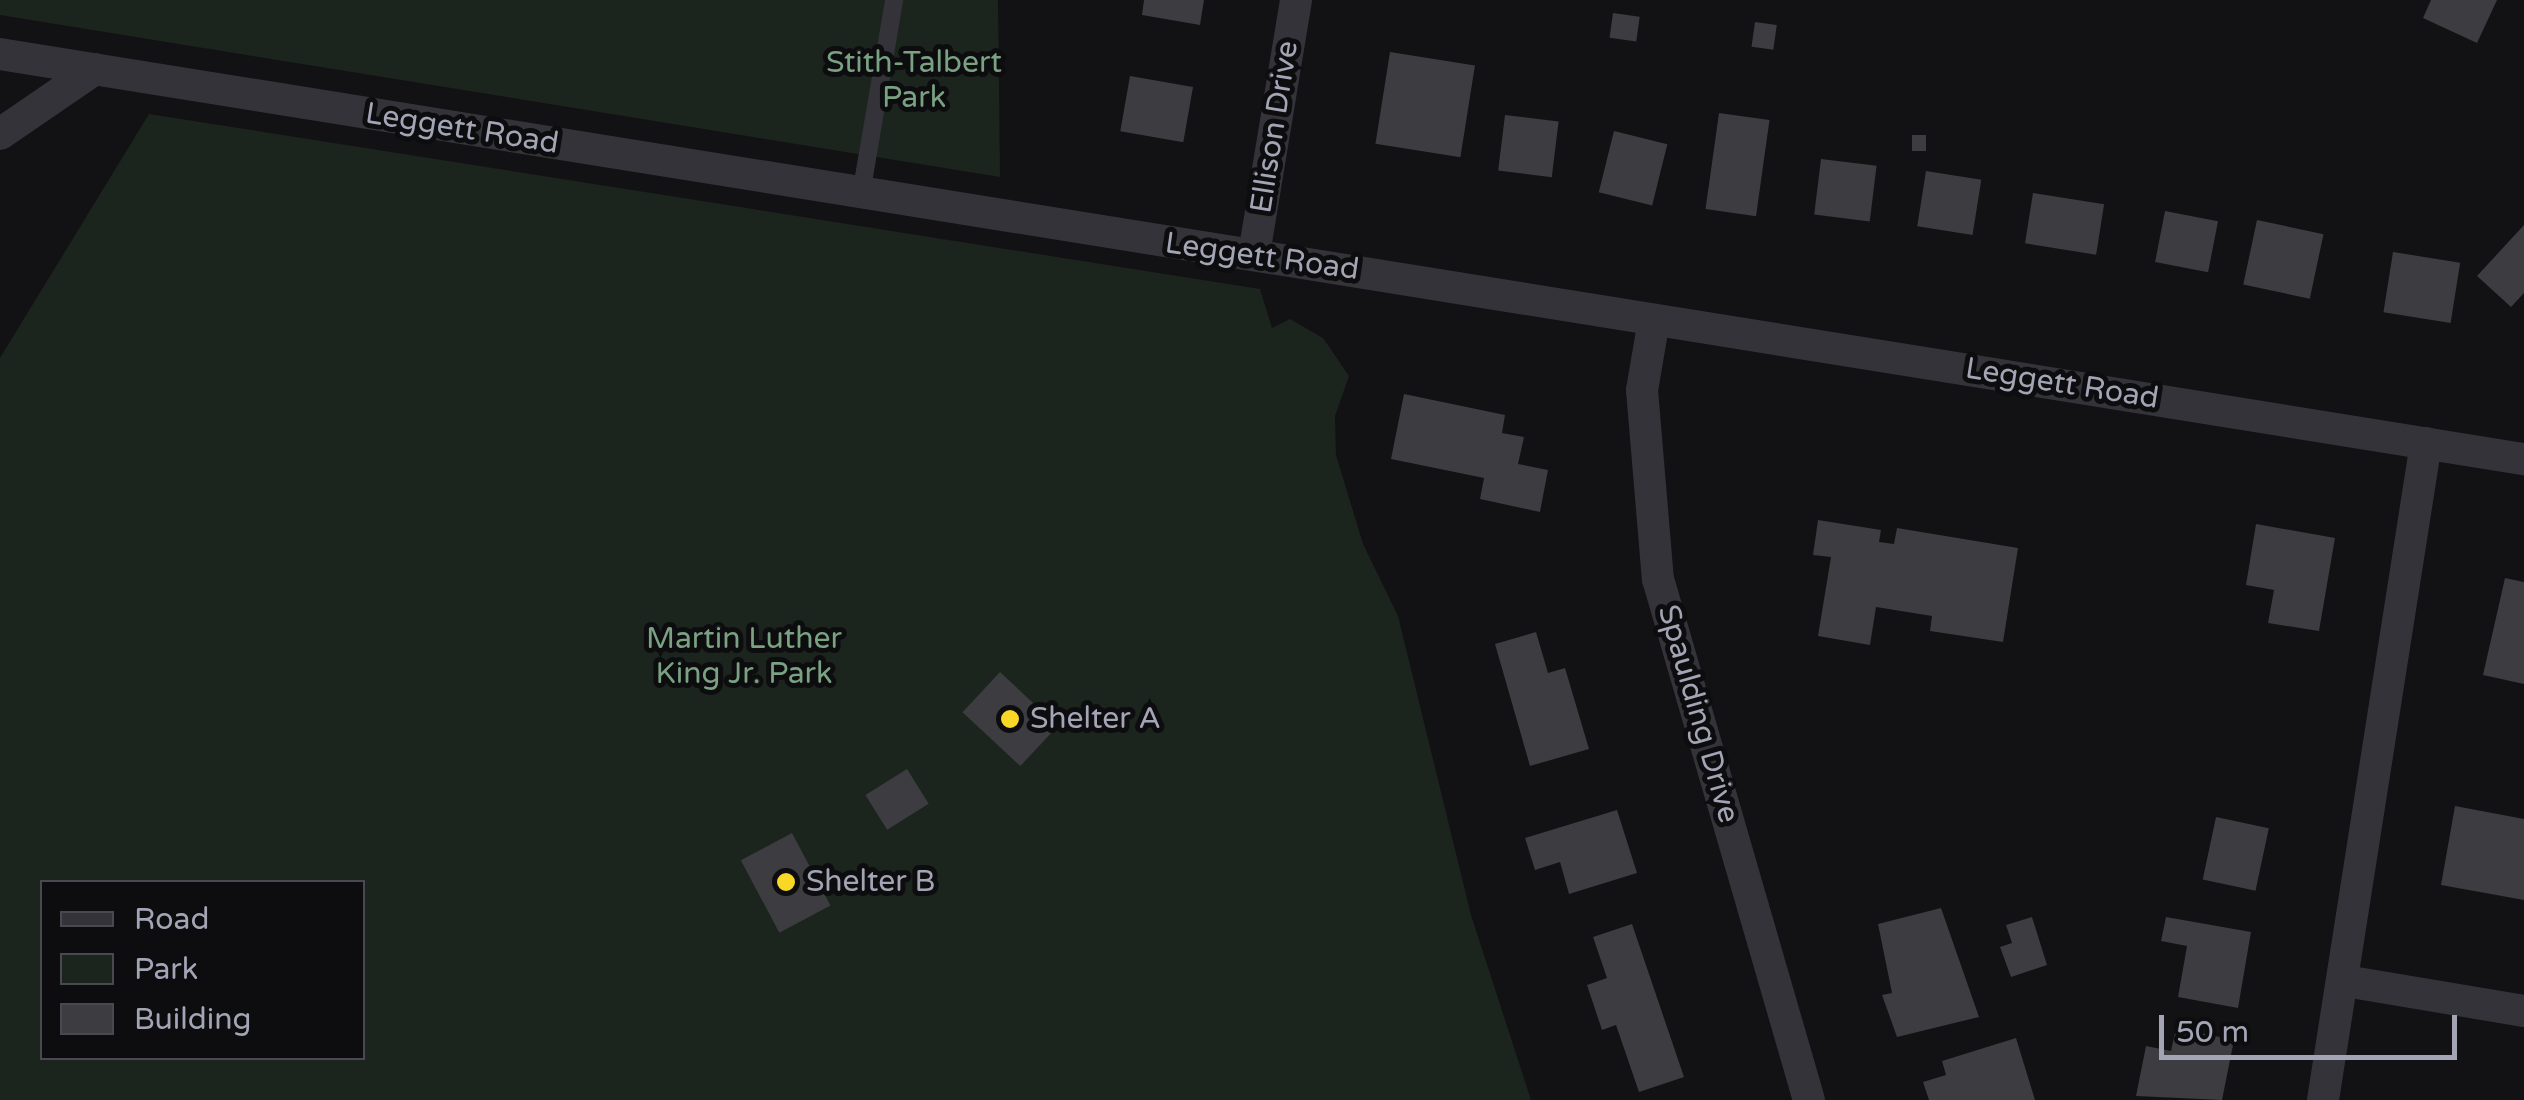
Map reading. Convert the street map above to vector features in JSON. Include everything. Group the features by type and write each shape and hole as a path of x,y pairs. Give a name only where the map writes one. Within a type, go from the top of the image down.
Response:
{"street":[{"name":"Ellison Drive","path":"1254,254 1296,0"},
{"name":"Leggett Road","path":"0,54 2524,458"},
{"path":"0,134 95,69"},
{"name":"Spaulding Drive","path":"1654,320 1642,407 1658,580 1809,1100"},
{"path":"2322,1100 2345,982 2426,443"},
{"path":"2345,982 2524,1011"}],"lane":[{"path":"861,194 894,0"}],"green space":[{"name":"Stith-Talbert Park","path":"0,0 998,0 1000,177 0,15"},
{"name":"Martin Luther King Jr. Park","path":"149,114 1260,289 1272,328 1290,319 1323,338 1349,376 1335,416 1336,455 1363,544 1398,616 1471,915 1531,1100 0,1100 0,358"}],"building":[{"path":"1144,0 1204,0 1200,25 1142,15"},
{"path":"2431,0 2497,0 2477,43 2423,18"},
{"path":"1613,13 1640,17 1636,42 1610,38"},
{"path":"1755,22 1777,25 1773,50 1752,47"},
{"path":"1390,52 1475,65 1460,157 1375,144"},
{"path":"1130,76 1193,87 1183,142 1120,131"},
{"path":"1719,113 1770,120 1756,216 1706,209"},
{"path":"1505,115 1559,122 1552,177 1498,171"},
{"path":"1614,131 1667,144 1652,205 1599,192"},
{"path":"1912,135 1926,135 1926,151 1912,151"},
{"path":"1821,159 1877,166 1870,221 1814,215"},
{"path":"1926,171 1981,180 1973,235 1917,226"},
{"path":"2033,193 2104,204 2096,255 2025,243"},
{"path":"2165,211 2218,221 2208,272 2155,262"},
{"path":"2257,220 2324,234 2310,299 2243,285"},
{"path":"2524,225 2524,293 2511,307 2477,276"},
{"path":"2393,252 2460,263 2451,323 2383,312"},
{"path":"1404,394 1505,415 1502,433 1524,437 1518,464 1548,470 1540,512 1480,499 1484,478 1391,459"},
{"path":"1818,520 1881,530 1879,542 1894,544 1897,528 2018,548 2003,642 1930,631 1932,616 1876,607 1870,645 1818,636 1831,557 1813,555"},
{"path":"2256,524 2335,538 2319,631 2268,623 2274,590 2246,585"},
{"path":"2505,578 2524,582 2524,684 2483,675"},
{"path":"1536,632 1548,673 1565,668 1589,749 1530,766 1495,644"},
{"name":"Shelter A","path":"1000,672 1058,726 1020,766 962,712"},
{"path":"907,769 929,804 887,830 865,795"},
{"path":"2455,806 2524,819 2524,900 2441,885"},
{"path":"1617,810 1637,873 1569,894 1560,862 1535,870 1525,838"},
{"path":"2216,817 2269,828 2256,891 2203,880"},
{"name":"Shelter B","path":"792,833 830,905 779,933 741,860"},
{"path":"1941,908 1979,1017 1897,1037 1882,995 1892,993 1878,924"},
{"path":"2032,917 2047,965 2011,977 2000,947 2012,943 2006,925"},
{"path":"2166,917 2251,932 2238,1008 2178,997 2187,946 2161,941"},
{"path":"1632,924 1684,1077 1639,1092 1616,1025 1602,1030 1587,985 1607,978 1593,937"},
{"path":"2176,1028 2234,1040 2222,1100 2136,1096 2146,1046 2171,1051"},
{"path":"2016,1038 2035,1100 1929,1100 1923,1082 1946,1075 1942,1061"}],"place":[{"name":"Shelter A","path":"1010,719"},
{"name":"Shelter B","path":"786,882"}]}
